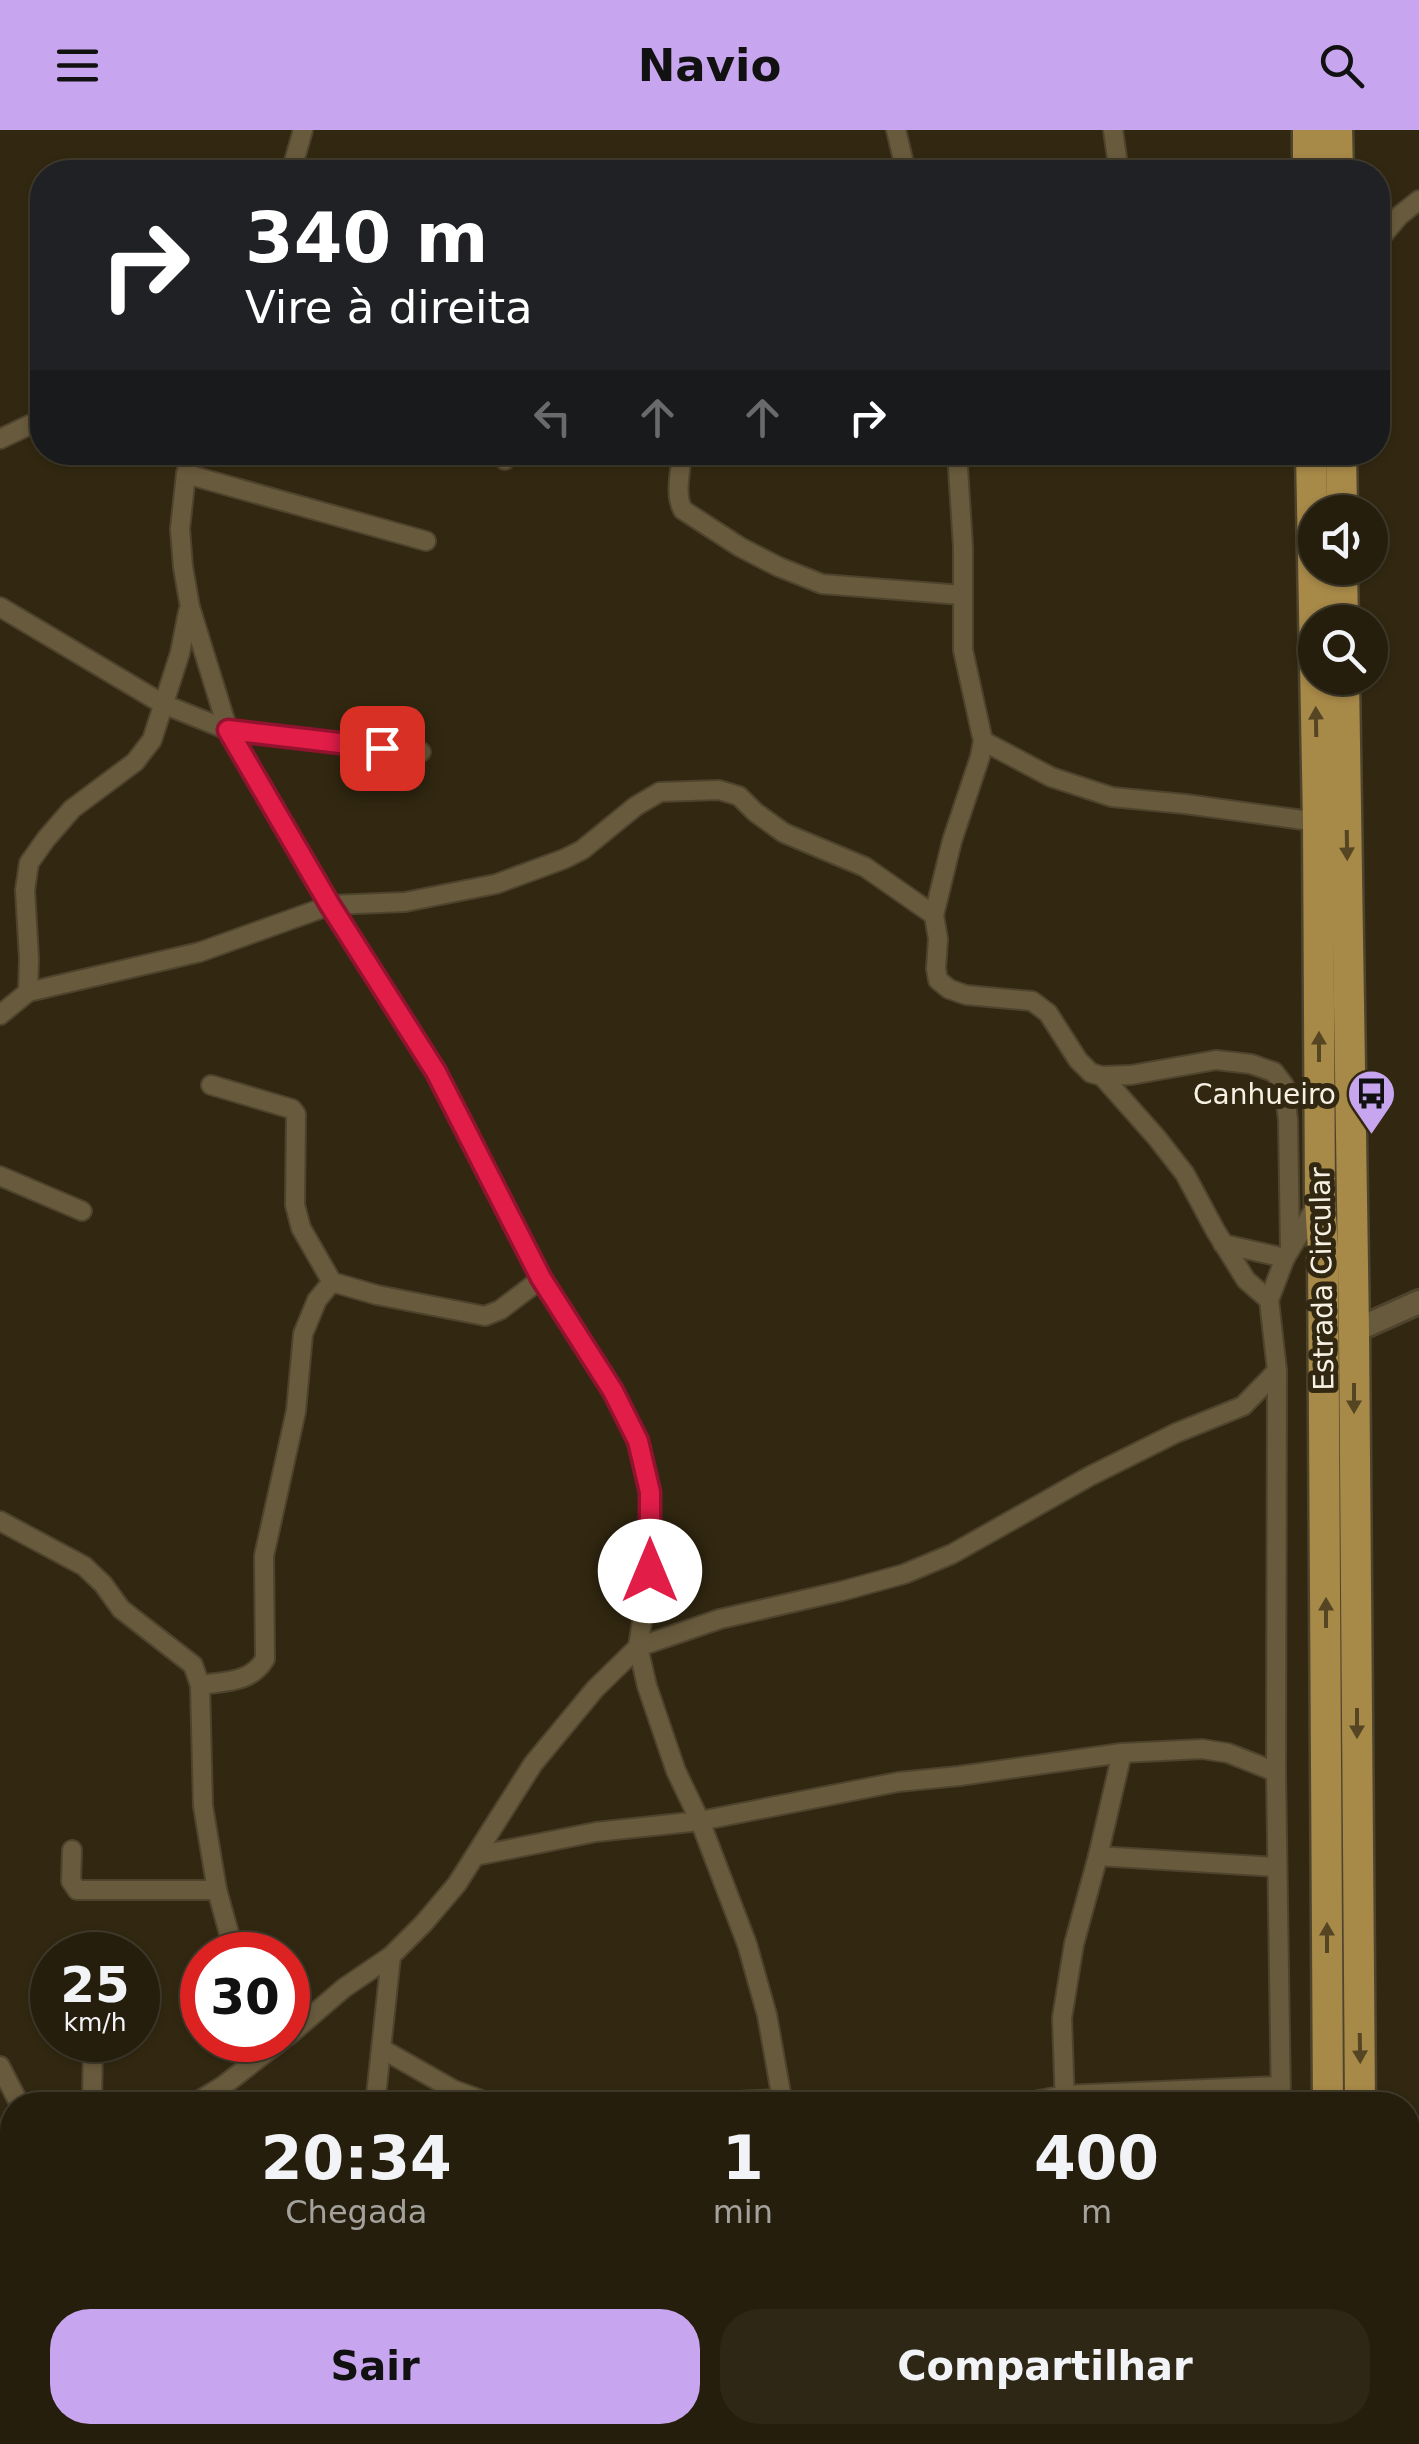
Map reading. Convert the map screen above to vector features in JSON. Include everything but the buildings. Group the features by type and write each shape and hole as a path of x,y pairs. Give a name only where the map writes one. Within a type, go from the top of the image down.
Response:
{"main road":[{"path":"1308,130 1308,160"},
{"path":"1337,130 1338,160"},
{"name":"Estrada Circular","path":"1311,465 1320,1201 1324,1249 1328,2092"},
{"path":"1341,465 1342,495"},
{"name":"Estrada Circular","path":"1344,695 1360,2092"}],"street":[{"path":"294,160 303,130"},
{"path":"896,130 903,160"},
{"path":"1113,130 1117,160"},
{"path":"1390,227 1419,200"},
{"path":"0,439 30,425"},
{"path":"188,465 180,529 183,568 190,607 228,730 330,905 436,1072 541,1278 613,1391 638,1441 650,1492 650,1571 638,1647 676,1771 700,1821 747,1944 767,2015 780,2092"},
{"path":"681,465 678,503 682,510 779,568 822,584 962,594"},
{"path":"958,465 963,650 982,741 934,915 938,980 966,995 1032,1001 1048,1012 1090,1073 1131,1075 1216,1060 1251,1064 1274,1072 1284,1085 1288,1120 1288,1253"},
{"path":"186,474 426,541"},
{"path":"0,606 163,704 228,730 420,752"},
{"path":"28,992 25,890 30,863 72,809 135,762 152,740 180,654 190,607"},
{"path":"982,741 1050,777 1112,797 1318,822"},
{"path":"0,1015 28,992 200,952 330,905 405,902 496,884 582,850 636,806 660,792 719,790 739,796 784,834 865,867 934,915"},
{"path":"1102,1076 1185,1174 1246,1280 1269,1300"},
{"path":"211,1086 292,1109 296,1114 295,1205 301,1228 332,1282 485,1316 500,1310 541,1278"},
{"path":"0,1176 82,1211"},
{"path":"1280,2092 1277,1370 1269,1300 1288,1253 1320,1201"},
{"path":"1224,1244 1288,1253"},
{"path":"200,1685 249,1677 265,1659 264,1556 296,1411 302,1334 318,1300 332,1282"},
{"path":"1354,1331 1419,1302"},
{"path":"310,2014 391,1956 424,1923 457,1884 533,1764 595,1689 638,1647 720,1618 842,1592 904,1574 952,1554 1090,1476 1243,1406 1277,1370"},
{"path":"1243,1406 1276,1418"},
{"path":"0,1521 84,1566 103,1584 120,1609 192,1665 200,1685 203,1806 228,1932"},
{"path":"475,1856 596,1832 700,1821 898,1782 1122,1753 1202,1749 1228,1753 1276,1772"},
{"path":"1065,2092 1062,2018 1074,1944 1122,1753"},
{"path":"72,1850 71,1881 77,1890 217,1890"},
{"path":"1098,1856 1277,1866"},
{"path":"377,2092 391,1956"},
{"path":"382,2048 459,2092"},
{"path":"92,2062 92,2092"},
{"path":"213,2092 251,2062"},
{"path":"0,2066 13,2092"},
{"path":"1188,2092 1280,2086"}],"place":[{"name":"Canhueiro","path":"1371,1136"}],"route":[{"path":"382,748 228,730 330,905 436,1072 541,1278 613,1391 638,1441 650,1492 650,1571"}]}
